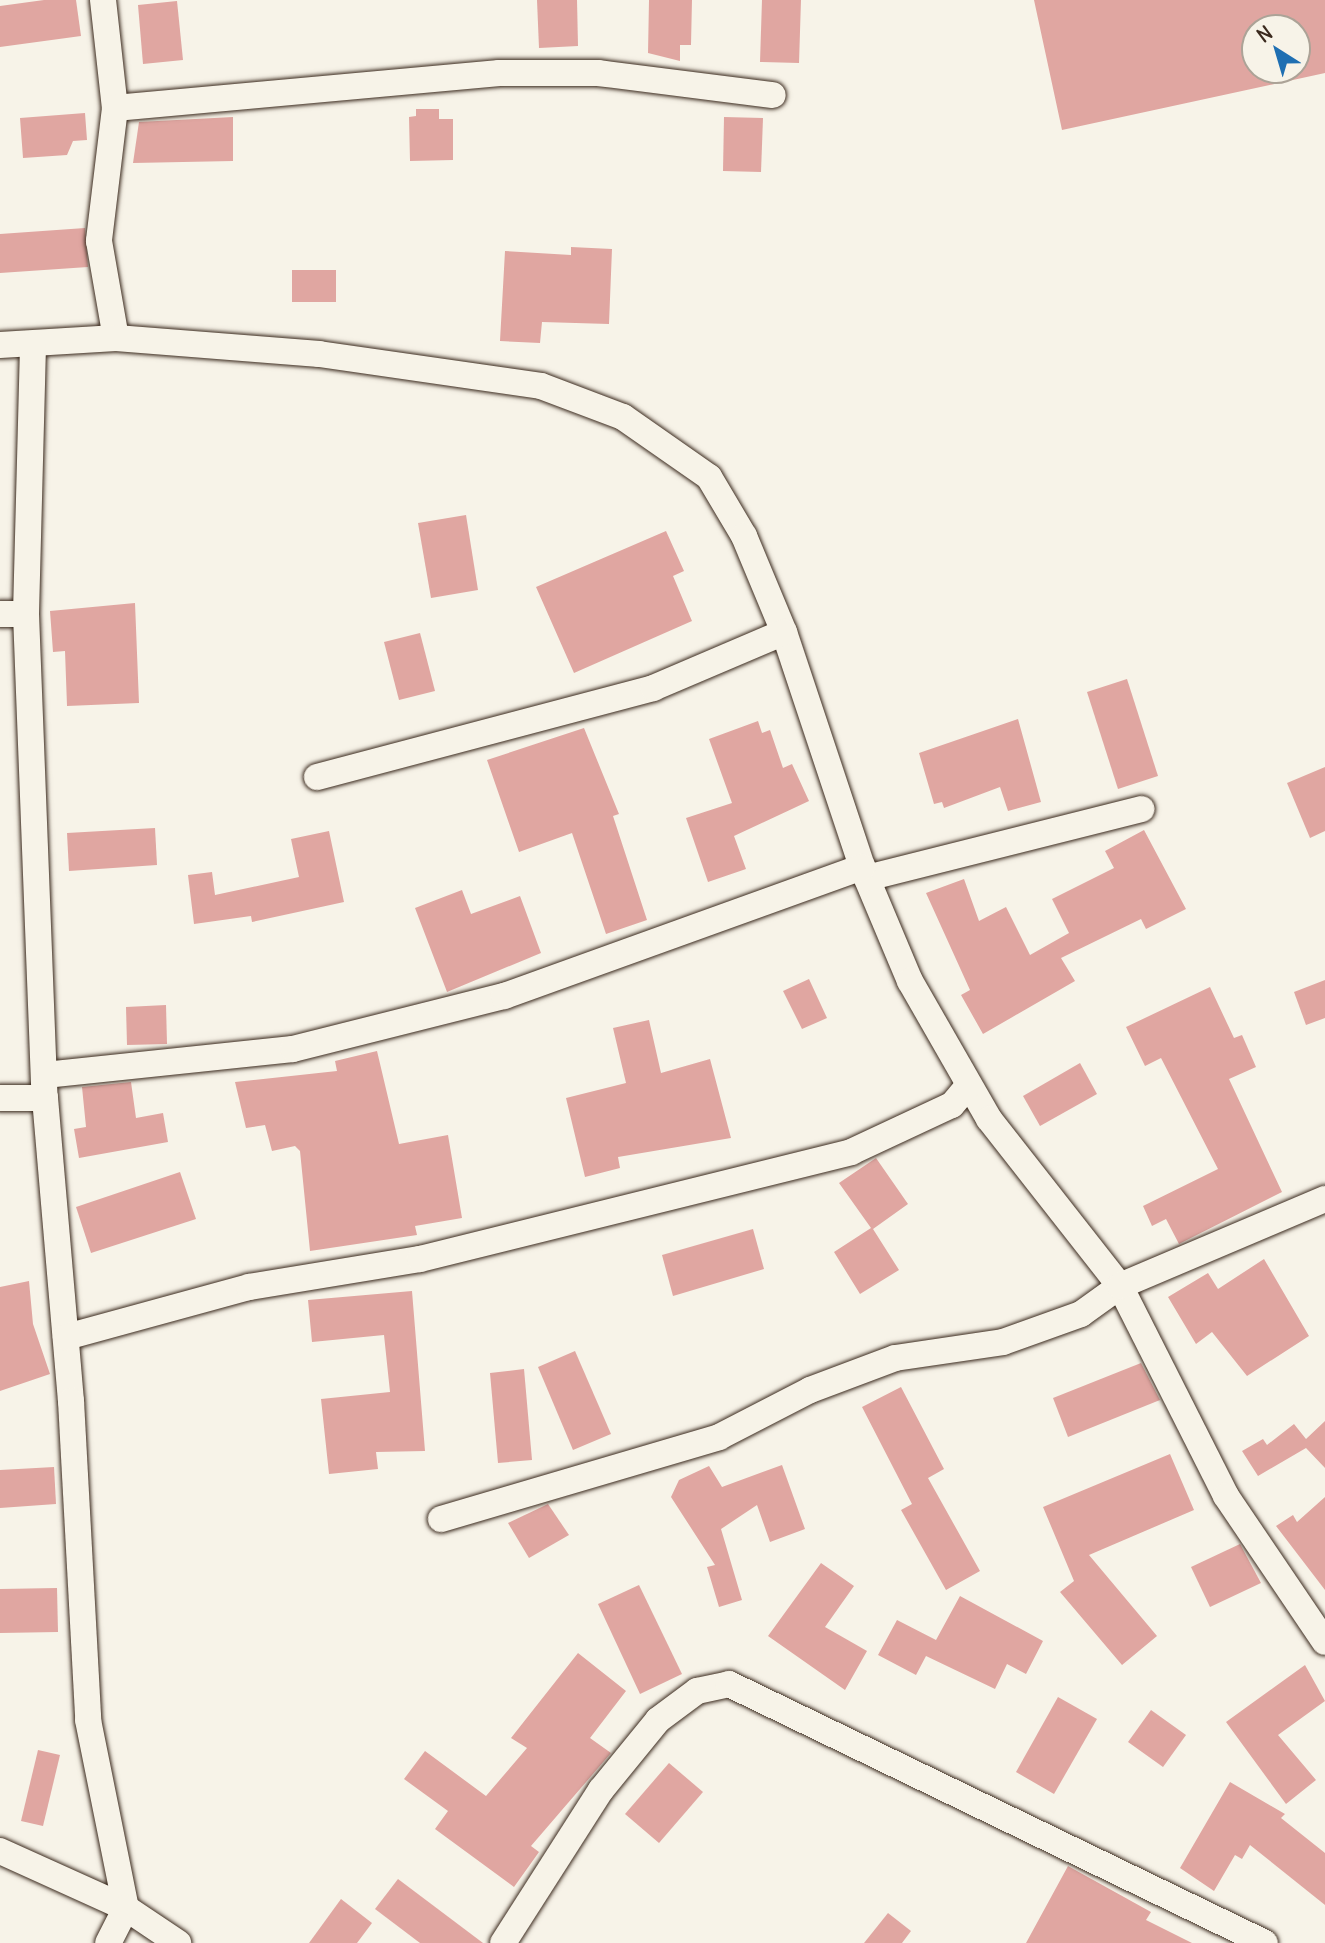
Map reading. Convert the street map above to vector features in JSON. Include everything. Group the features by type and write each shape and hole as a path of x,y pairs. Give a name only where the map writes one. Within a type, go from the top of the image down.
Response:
{"street":[{"path":"103,0 115,108 99,241 116,338"},
{"path":"115,108 499,73 598,74 773,94"},
{"path":"0,345 33,346 116,338 319,354 541,386 613,412 674,447 709,477 744,536 784,632 864,872 910,981 968,1086 1120,1286 1226,1496 1325,1642"},
{"path":"33,346 13,614 45,1087 66,1337 89,1720 127,1908 108,1943"},
{"path":"317,777 653,688 784,632"},
{"path":"0,1098 45,1087 293,1049 505,996 864,872 1140,809"},
{"path":"66,1337 249,1287 433,1256 851,1152 951,1105 968,1086"},
{"path":"441,1519 719,1437 810,1390 895,1358 1003,1342 1081,1314 1120,1286 1325,1199"},
{"path":"503,1943 601,1790 658,1720 696,1691 729,1684 1265,1943"},
{"path":"0,1851 127,1908 178,1943"}],"building":[{"path":"44,0 76,0 81,36 0,47 0,6"},
{"path":"537,0 577,0 578,46 539,48"},
{"path":"649,0 692,0 691,45 680,45 680,61 648,53"},
{"path":"762,0 801,0 799,63 760,62"},
{"path":"1034,0 1325,0 1325,73 1311,76 1311,14 1241,14 1241,84 1274,84 1062,130"},
{"path":"177,1 183,60 143,64 138,5"},
{"path":"416,109 439,109 439,119 453,119 453,160 410,161 409,117 416,116"},
{"path":"85,113 87,140 73,141 67,155 23,158 20,118"},
{"path":"233,117 233,161 133,163 139,122"},
{"path":"724,117 763,118 761,172 723,171"},
{"path":"85,228 88,267 0,273 0,234"},
{"path":"571,247 612,249 609,324 542,322 540,343 500,341 505,251 571,255"},
{"path":"292,270 336,270 336,302 292,302"},
{"path":"466,515 478,590 431,598 418,523"},
{"path":"666,531 684,571 673,576 692,621 574,673 536,587"},
{"path":"135,603 139,703 67,706 65,651 53,652 50,611"},
{"path":"420,633 435,691 399,700 384,642"},
{"path":"1127,679 1158,776 1118,789 1087,692"},
{"path":"1018,719 1041,802 1008,811 1000,787 944,808 942,802 934,804 919,753"},
{"path":"758,721 762,733 770,730 783,768 792,764 809,801 734,836 746,869 708,882 686,818 732,803 709,739"},
{"path":"584,728 619,814 613,816 647,920 606,934 572,833 519,852 487,760"},
{"path":"1325,767 1325,831 1310,838 1287,783"},
{"path":"155,828 157,865 69,871 67,833"},
{"path":"1144,830 1186,909 1146,929 1141,919 1061,958 1075,981 983,1034 961,995 970,990 926,893 964,879 979,921 1006,907 1030,955 1069,933 1052,899 1114,868 1105,851"},
{"path":"329,831 344,902 252,922 251,916 194,924 188,875 212,872 215,895 299,877 291,839"},
{"path":"462,890 471,914 520,896 541,953 447,992 415,908"},
{"path":"809,979 827,1018 802,1029 783,991"},
{"path":"1325,980 1325,1018 1306,1025 1294,992"},
{"path":"1210,987 1234,1038 1242,1035 1256,1067 1229,1079 1282,1192 1179,1244 1166,1219 1152,1226 1143,1206 1218,1169 1161,1058 1145,1066 1126,1027"},
{"path":"166,1005 167,1044 127,1045 126,1007"},
{"path":"649,1020 661,1073 710,1059 731,1138 618,1157 620,1168 585,1177 566,1098 626,1083 613,1028"},
{"path":"377,1051 399,1144 448,1135 462,1218 415,1226 417,1235 310,1251 300,1151 295,1146 272,1151 265,1125 246,1128 235,1082 337,1071 335,1061"},
{"path":"1080,1063 1097,1094 1040,1126 1023,1096"},
{"path":"131,1082 136,1118 163,1113 168,1142 79,1158 74,1129 86,1127 82,1087"},
{"path":"876,1158 908,1204 873,1229 899,1270 860,1294 834,1252 871,1228 839,1183"},
{"path":"180,1172 196,1219 91,1253 76,1207"},
{"path":"753,1229 764,1269 673,1296 662,1255"},
{"path":"1264,1259 1309,1336 1247,1376 1212,1332 1196,1344 1168,1297 1208,1273 1218,1289"},
{"path":"29,1281 33,1324 50,1374 0,1391 0,1287"},
{"path":"412,1291 425,1451 376,1452 378,1469 329,1474 321,1399 390,1392 384,1335 312,1342 308,1300"},
{"path":"575,1351 611,1434 573,1450 538,1367"},
{"path":"1141,1363 1160,1400 1068,1437 1053,1398"},
{"path":"524,1369 532,1460 498,1463 490,1373"},
{"path":"901,1387 944,1469 928,1478 980,1571 946,1590 901,1510 912,1504 862,1407"},
{"path":"1325,1421 1325,1468 1306,1448 1258,1476 1242,1451 1263,1439 1267,1445 1294,1424 1306,1439"},
{"path":"1170,1454 1194,1510 1089,1555 1157,1636 1122,1665 1060,1592 1074,1581 1043,1507"},
{"path":"782,1465 805,1529 770,1542 757,1505 721,1529 742,1600 719,1607 707,1567 715,1565 671,1497 679,1480 709,1466 722,1487"},
{"path":"54,1467 56,1504 0,1508 0,1470"},
{"path":"1325,1497 1325,1590 1276,1526 1293,1515 1297,1522"},
{"path":"548,1504 569,1535 529,1558 508,1523"},
{"path":"1240,1544 1261,1583 1210,1607 1191,1567"},
{"path":"821,1563 854,1586 825,1627 867,1651 845,1690 768,1636"},
{"path":"639,1585 682,1674 640,1694 598,1604"},
{"path":"57,1588 58,1632 0,1633 0,1589"},
{"path":"960,1596 1043,1641 1026,1674 1007,1664 995,1689 926,1656 916,1675 878,1655 897,1620 936,1640"},
{"path":"578,1653 626,1691 590,1738 611,1753 531,1846 539,1852 514,1887 435,1829 448,1811 404,1779 425,1751 486,1796 527,1748 511,1738"},
{"path":"1305,1665 1325,1701 1278,1735 1316,1780 1286,1804 1226,1722"},
{"path":"1058,1697 1097,1719 1054,1794 1016,1772"},
{"path":"1151,1710 1186,1735 1163,1767 1128,1742"},
{"path":"38,1750 60,1755 43,1826 21,1821"},
{"path":"669,1763 703,1792 659,1843 625,1814"},
{"path":"1230,1782 1285,1814 1281,1818 1325,1853 1325,1905 1250,1845 1242,1859 1235,1855 1214,1891 1180,1868"},
{"path":"1068,1866 1151,1912 1146,1920 1192,1943 1026,1943"},
{"path":"398,1879 483,1943 420,1943 375,1909"},
{"path":"341,1899 372,1923 357,1943 309,1943"},
{"path":"888,1913 911,1931 902,1943 864,1943"}]}
